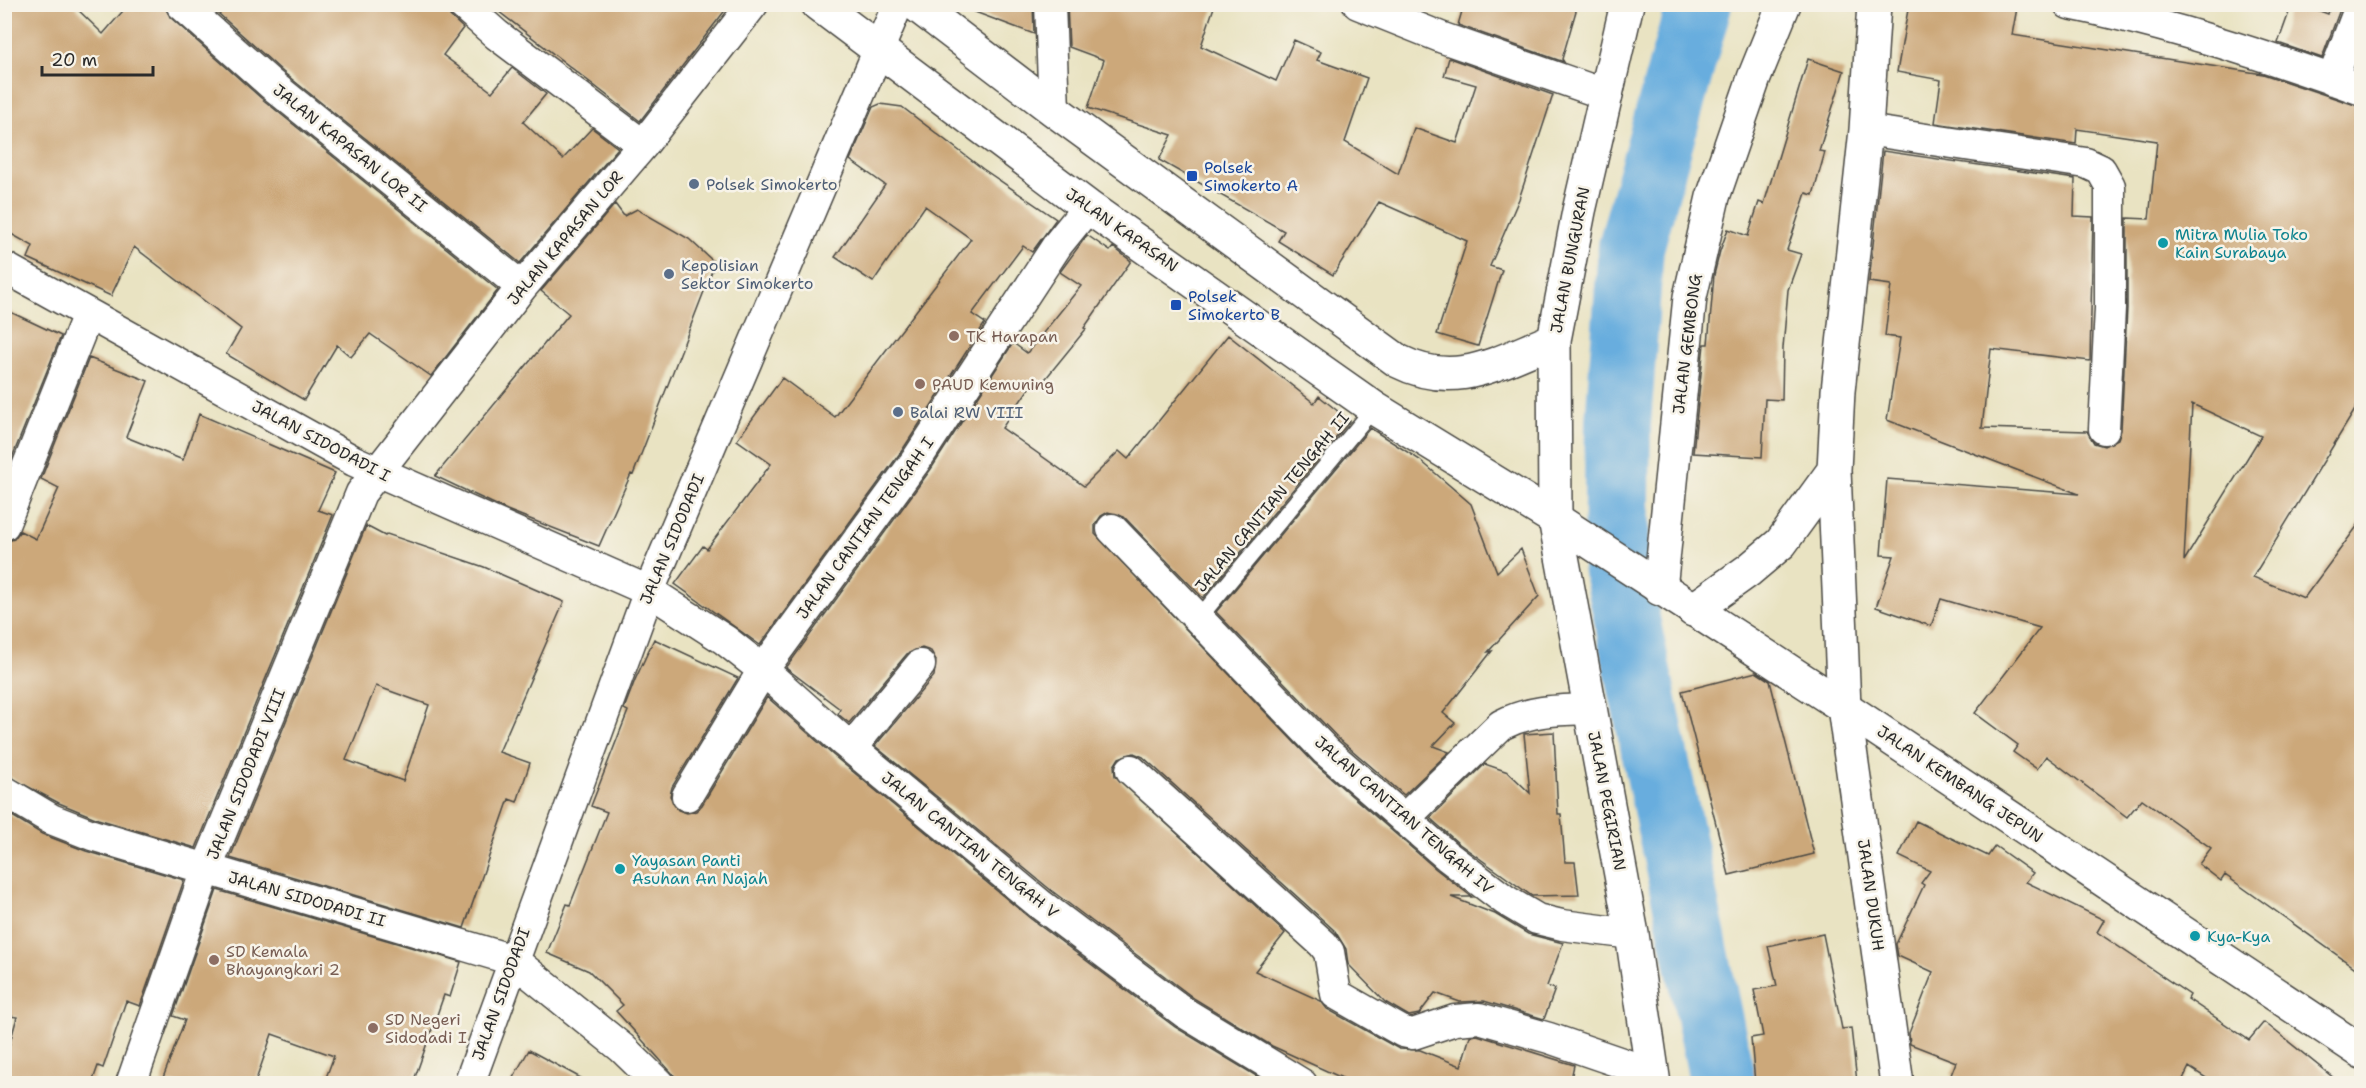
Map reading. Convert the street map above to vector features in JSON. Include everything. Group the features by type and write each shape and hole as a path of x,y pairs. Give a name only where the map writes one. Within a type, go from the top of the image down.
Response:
{"main road":[{"name":"JALAN KAPASAN","path":"819,4 1088,207 1374,408 1555,519"},
{"path":"915,4 1054,110 1398,361 1418,371 1434,375 1458,375 1554,340"},
{"name":"JALAN BUNGURAN","path":"1555,519 1554,340 1579,211 1627,4"},
{"name":"JALAN GEMBONG","path":"1660,589 1690,297 1713,197 1754,78 1784,4"},
{"path":"1844,707 1834,470 1838,391 1866,130 1874,4"},
{"path":"1693,610 1781,543 1834,470"},
{"name":"JALAN KEMBANG JEPUN","path":"1555,519 1844,707 2361,1052"},
{"name":"JALAN PEGIRIAN","path":"1555,519 1632,934 1652,1078"},
{"name":"JALAN DUKUH","path":"1844,707 1897,1083"}],"street":[{"name":"JALAN KAPASAN LOR II","path":"181,4 272,85 522,287"},
{"path":"462,4 497,35 643,144"},
{"name":"JALAN KAPASAN LOR","path":"378,472 522,287 643,144 753,4"},
{"name":"JALAN SIDODADI","path":"469,1083 649,591 898,4"},
{"path":"1050,4 1054,110"},
{"path":"1358,4 1443,38 1606,95"},
{"path":"2069,4 2128,16 2279,60 2361,90"},
{"path":"2332,80 2361,4"},
{"path":"1866,130 2086,163 2101,170 2110,186 2110,308 2104,429"},
{"name":"JALAN CANTIAN TENGAH I","path":"687,795 763,670 916,459 1058,244 1088,207"},
{"name":"JALAN SIDODADI I","path":"4,267 378,472 649,591"},
{"path":"4,525 88,314"},
{"name":"JALAN SIDODADI VIII","path":"131,1083 206,870 362,493 378,472"},
{"name":"JALAN CANTIAN TENGAH IV","path":"1112,529 1326,751 1404,819 1505,900 1537,919 1562,925 1632,934"},
{"name":"JALAN CANTIAN TENGAH V","path":"649,591 725,640 763,670 851,748 1041,904 1185,1013 1302,1083"},
{"path":"851,748 920,665"},
{"path":"1404,819 1501,725 1520,715 1547,710 1589,709"},
{"path":"1131,770 1323,944 1329,952 1336,994 1403,1032 1413,1034 1455,1020 1479,1018 1550,1038 1652,1078"},
{"name":"JALAN SIDODADI II","path":"4,791 51,819 206,870 513,960"},
{"path":"513,960 622,1048 659,1083"}],"lane":[{"name":"JALAN CANTIAN TENGAH II","path":"1198,619 1374,408"}],"building":[{"path":"4,4 72,4 103,34 129,4 164,4 170,17 261,98 498,290 431,376 370,334 351,357 337,345 304,400 226,354 241,329 134,247 111,296 28,258 33,246 4,230"},
{"path":"208,4 445,4 450,16 463,28 443,55 492,92 512,68 546,94 523,122 563,159 592,128 618,148 520,263 283,72"},
{"path":"489,4 730,4 640,121"},
{"path":"964,4 1033,4 1034,34 964,8"},
{"path":"1067,4 1215,4 1201,46 1276,81 1294,40 1321,52 1317,60 1367,78 1345,142 1398,174 1414,128 1457,143 1476,85 1444,76 1449,58 1553,95 1519,199 1490,266 1502,270 1478,346 1437,334 1467,241 1379,202 1333,275 1278,241 1284,231 1159,160 1172,135 1088,108 1104,60 1069,47"},
{"path":"1464,4 1578,4 1562,59 1564,62 1458,25"},
{"path":"1909,4 1997,4 2017,8 2012,35 2263,74 2361,107 2361,400 2253,577 2304,598 2361,521 2361,972 2225,875 2221,881 2199,864 2211,848 2142,799 2127,817 2046,756 2037,769 2013,752 2018,745 1975,713 2040,628 1941,599 1931,626 1876,607 1894,556 1881,555 1887,479 2079,494 1887,420 1900,338 1885,336 1891,285 1869,282 1883,151 2075,179 2074,216 2093,217 2090,361 1991,349 1982,428 2087,431 2094,443 2104,446 2118,439 2121,430 2127,308 2127,218 2149,219 2157,141 2077,129 2076,144 1935,123 1941,80 1897,72","holes":["2192,404 2261,436 2184,561"]},
{"path":"2292,4 2301,4 2328,14 2331,4 2342,4 2322,58 2278,43"},
{"path":"1808,59 1844,71 1819,151 1825,152 1813,195 1806,193 1787,250 1801,254 1788,290 1783,348 1782,400 1765,399 1762,457 1693,453 1704,344 1708,344 1714,275 1720,251 1728,229 1748,236 1759,202 1764,204"},
{"path":"880,104 902,107 983,169 1056,219 1032,252 1023,246 972,314 985,323 903,449 760,645 675,584 703,546 707,549 771,464 737,440 782,378 835,417 971,239 925,206 873,282 835,257 885,185 850,160 873,107"},
{"path":"615,204 624,216 637,209 689,239 715,263 633,475 631,474 599,546 507,510 435,476 569,314 541,291"},
{"path":"1087,235 1110,251 1113,247 1131,261 1084,328 1086,329 1042,383 1036,378 1002,428 1084,486 1119,451 1128,459 1228,335 1314,403 1319,396 1350,421 1203,598 1124,517 1108,512 1101,516 1095,525 1095,534 1314,763 1436,869 1472,897 1451,897 1495,914 1528,934 1563,943 1547,986 1555,989 1544,1019 1484,1001 1460,1002 1435,993 1419,1014 1409,1016 1385,1002 1348,964 1346,949 1335,931 1143,757 1134,753 1119,758 1114,766 1115,776 1285,933 1255,971 1321,1001 1327,1009 1399,1049 1420,1050 1461,1066 1470,1036 1477,1035 1574,1065 1570,1083 1353,1083 1272,1046 1195,999 1052,891 875,746 934,676 936,660 931,651 922,648 907,654 849,723 838,714 840,709 786,668 931,469 1013,343 1027,353 1081,286 1060,272"},
{"path":"4,309 61,336 9,465 4,463"},
{"path":"89,358 148,381 126,437 183,460 199,414 335,473 318,510 333,515 196,848 98,819 59,803 4,774 4,542 14,539 20,531 36,539 59,488 41,479"},
{"path":"1370,428 1420,460 1471,504 1497,572 1521,549 1539,596 1488,652 1492,651 1443,713 1455,723 1433,746 1449,752 1404,795 1338,738 1216,612"},
{"path":"366,526 385,536 387,534 484,567 564,602 499,752 530,763 517,802 509,799 464,928 230,858","holes":["376,686 429,705 403,781 346,760"]},
{"path":"654,639 738,678 672,787 670,796 678,810 687,813 696,811 702,805 767,697 834,756 1031,919 1175,1027 1268,1083 681,1083 616,1011 623,1005 589,971 547,953 567,904 570,905 607,812 591,806 628,711 624,709"},
{"path":"1756,672 1770,681 1814,854 1729,875 1682,691"},
{"path":"1554,732 1558,814 1561,814 1565,862 1575,862 1579,895 1532,896 1458,843 1430,818 1485,764 1508,772 1530,793 1524,734"},
{"path":"4,811 42,834 86,851 184,880 140,1006 126,1001 103,1068 98,1066 92,1083 4,1083 4,1064 17,1017 4,1015"},
{"path":"1916,821 1988,856 1995,846 2033,873 2026,882 2104,920 2097,932 2190,995 2188,999 2249,1040 2264,1022 2340,1083 2214,1083 2189,1067 2181,1083 1971,1083 1951,1075 1956,1062 1910,1044 1909,1033 1933,972 1898,956 1896,944 1924,885 1921,883 1930,871 1899,856"},
{"path":"217,890 461,962 450,997 444,995 413,1083 324,1083 334,1056 272,1034 255,1083 161,1083 185,1020 173,1016"},
{"path":"1823,934 1842,1029 1851,1028 1857,1082 1755,1083 1751,1038 1763,1036 1754,990 1777,986 1768,946"},
{"path":"529,1050 590,1083 510,1083"}],"waterway":[{"path":"1699,4 1631,247 1618,423 1616,566 1723,1084"}],"place":[{"name":"Polsek Simokerto A","path":"1192,176"},
{"name":"Polsek Simokerto","path":"694,184"},
{"name":"Mitra Mulia Toko Kain Surabaya","path":"2163,243"},
{"name":"Kepolisian Sektor Simokerto","path":"669,274"},
{"name":"Polsek Simokerto B","path":"1176,305"},
{"name":"TK Harapan","path":"954,336"},
{"name":"PAUD Kemuning","path":"920,384"},
{"name":"Balai RW VIII","path":"898,412"},
{"name":"Yayasan Panti Asuhan An Najah","path":"620,869"},
{"name":"Kya-Kya","path":"2195,936"},
{"name":"SD Kemala Bhayangkari 2","path":"214,960"},
{"name":"SD Negeri Sidodadi I","path":"373,1028"}]}
